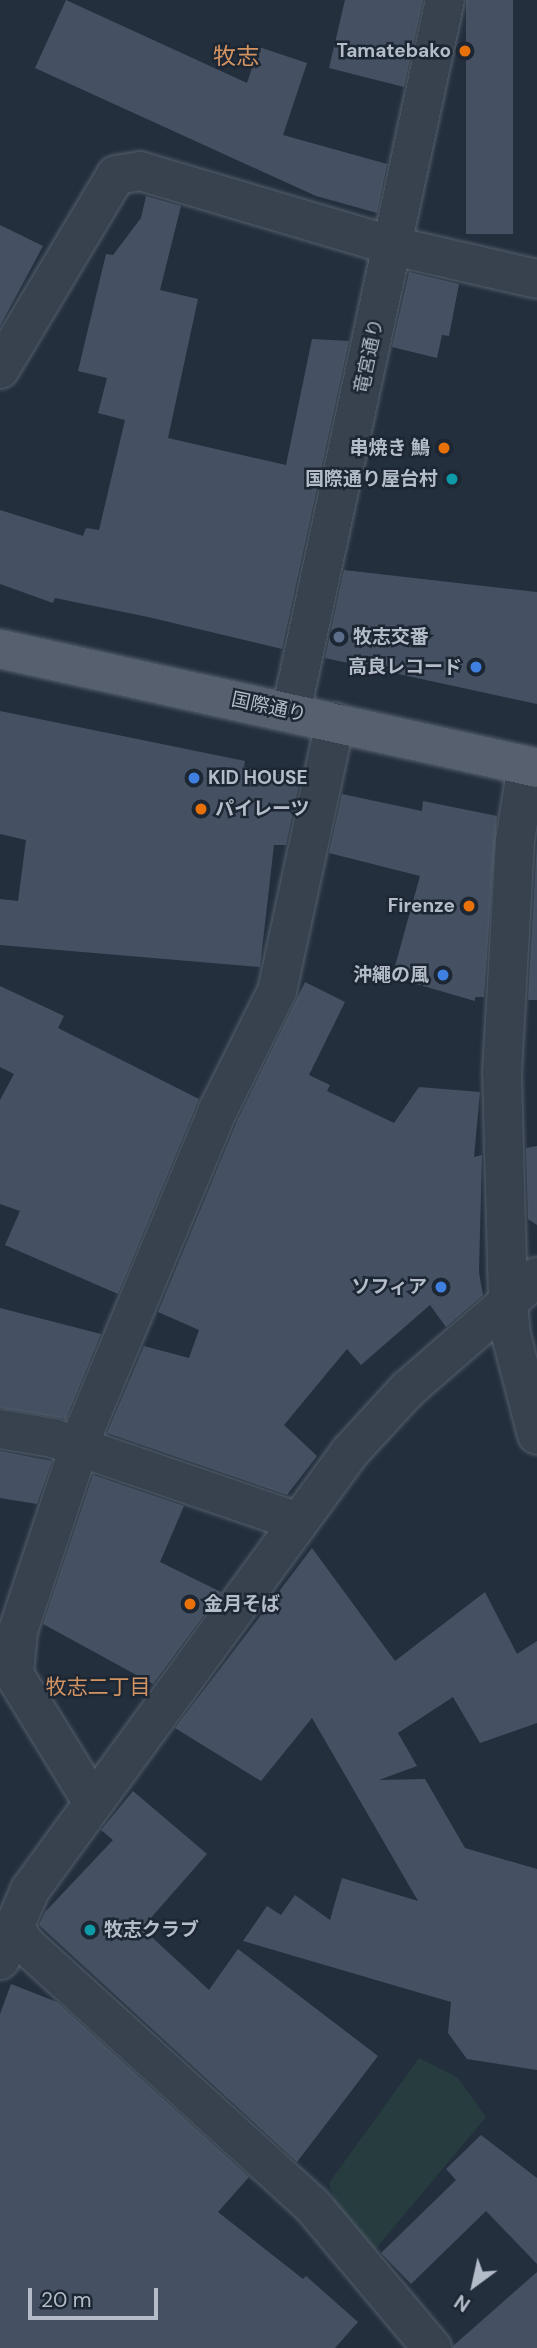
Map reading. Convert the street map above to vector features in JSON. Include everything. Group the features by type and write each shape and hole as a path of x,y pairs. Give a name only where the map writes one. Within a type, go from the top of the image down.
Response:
{"main road":[{"name":"国際通り","path":"0,649 532,767"}],"street":[{"name":"竜宮通り","path":"291,712 445,0"},
{"path":"0,369 116,175 140,171 393,246 537,279"},
{"path":"92,1801 24,1693 13,1664 18,1631 80,1449 218,1110 277,991 335,722"},
{"path":"532,767 515,841 502,1071 511,1335 537,1435"},
{"path":"432,2348 312,2205 25,1944 7,1943 30,1890 92,1801 350,1452 408,1389 537,1277"},
{"path":"0,1429 53,1438 298,1522"}],"green space":[{"path":"419,2058 457,2077 486,2117 373,2252 335,2203 329,2183"}],"building":[{"path":"66,0 247,83 259,47 307,63 283,135 387,164 377,213 316,196 35,68"},
{"path":"345,0 423,0 404,87 329,68"},
{"path":"466,0 513,0 513,234 466,234"},
{"path":"146,196 181,206 160,290 198,299 168,438 286,465 312,339 349,341 282,649 55,598 53,603 0,584 0,510 83,536 86,528 99,530 125,420 98,413 107,378 78,371 106,254 113,255 141,218"},
{"path":"0,225 43,246 0,326"},
{"path":"409,272 459,284 449,336 442,335 437,358 392,347"},
{"path":"344,570 537,592 537,704 325,658"},
{"path":"0,711 245,761 244,767 293,777 291,784 299,785 286,845 274,845 260,967 0,945 0,899 18,901 26,840 0,834"},
{"path":"342,794 422,811 423,801 497,816 484,997 475,997 475,1001 392,977 420,876 329,853"},
{"path":"537,842 537,1000 528,1000"},
{"path":"305,982 345,1002 309,1075 330,1085 327,1091 394,1123 419,1087 480,1092 474,1157 482,1155 479,1272 483,1295 446,1327 430,1305 361,1365 347,1349 284,1425 317,1456 287,1495 107,1433 144,1346 189,1358 199,1330 158,1312 238,1119"},
{"path":"0,986 64,1016 58,1028 199,1099 118,1294 5,1245 20,1211 0,1204 0,1100 14,1074 0,1067"},
{"path":"537,1146 537,1225 528,1219 526,1148"},
{"path":"0,1308 101,1334 66,1419 0,1408"},
{"path":"0,1451 52,1461 37,1504 0,1498"},
{"path":"93,1475 184,1506 160,1562 221,1592 153,1684 43,1624"},
{"path":"312,1548 395,1661 485,1592 517,1654 537,1641 537,1723 480,1743 453,1697 398,1733 417,1766 379,1780 425,1779 465,1848 537,1869 537,2070 467,2059 448,2033 451,2002 243,1941 267,1906 281,1915 295,1895 330,1920 342,1878 418,1901 312,1718 261,1781 175,1728"},
{"path":"133,1791 207,1854 142,1928 209,1990 238,1949 378,2056 297,2162 39,1925 45,1912 113,1840 101,1830"},
{"path":"11,1984 57,2002 249,2177 218,2212 303,2279 306,2276 358,2322 335,2348 0,2348 0,2014"},
{"path":"481,2135 537,2178 537,2264 486,2211 411,2284 381,2253 456,2180 446,2169"},
{"path":"537,2272 537,2348 453,2348 453,2346"}],"place":[{"name":"Tamatebako","path":"465,51"},
{"name":"串焼き 鷠","path":"444,448"},
{"name":"国際通り屋台村","path":"452,479"},
{"name":"牧志交番","path":"339,637"},
{"name":"高良レコード","path":"476,667"},
{"name":"KID HOUSE","path":"194,778"},
{"name":"パイレーツ","path":"201,809"},
{"name":"Firenze","path":"469,906"},
{"name":"沖繩の風","path":"443,975"},
{"name":"ソフィア","path":"441,1287"},
{"name":"金月そば","path":"190,1604"},
{"name":"牧志クラブ","path":"90,1930"}],"district":[{"name":"牧志","path":"236,56"},
{"name":"牧志二丁目","path":"98,1687"}]}
